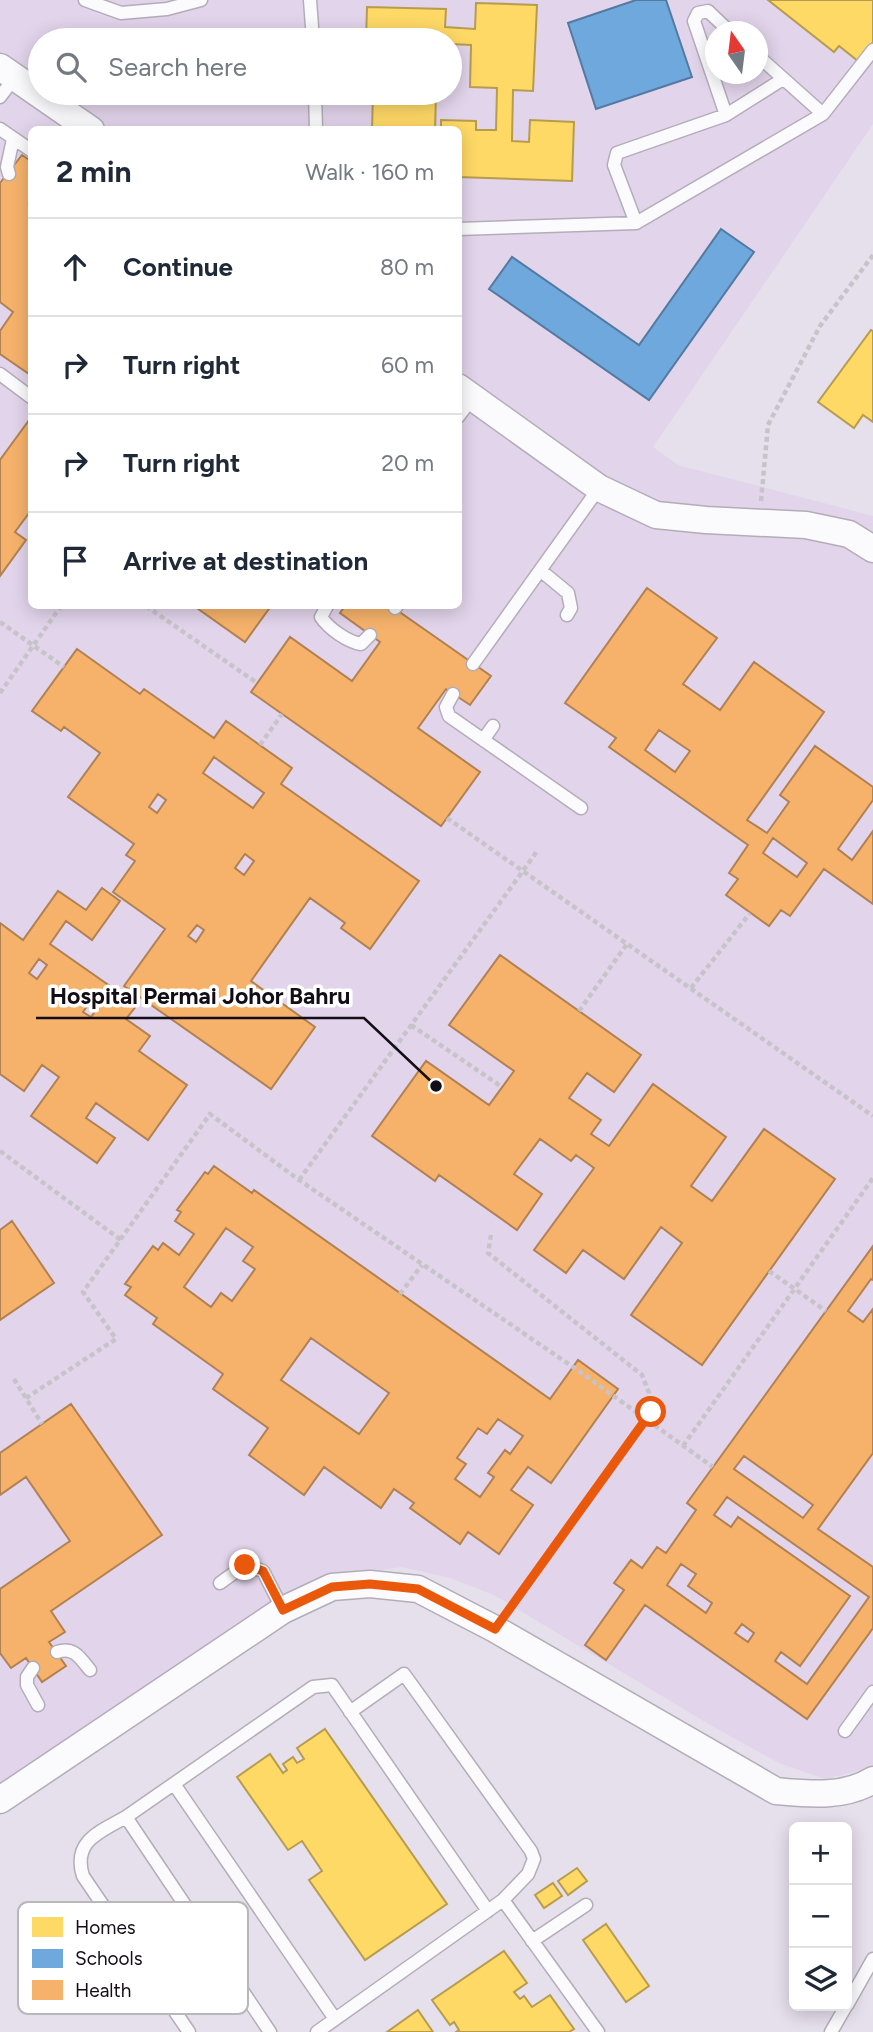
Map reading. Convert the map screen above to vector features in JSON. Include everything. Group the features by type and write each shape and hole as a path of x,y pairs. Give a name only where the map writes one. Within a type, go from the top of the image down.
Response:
{"street":[{"path":"5,80 28,93"},
{"path":"48,105 84,126"},
{"path":"463,400 599,488 656,514 806,525 849,534 873,549"},
{"path":"0,1800 283,1610 332,1587 370,1584 418,1589 495,1629 776,1791 816,1795 859,1789 873,1780"}],"lane":[{"path":"85,0 121,13 167,9 201,0"},
{"path":"310,0 312,28"},
{"path":"705,53 694,21 698,13 708,11 718,21"},
{"path":"462,229 636,223 823,114 873,50"},
{"path":"768,65 823,114"},
{"path":"636,223 614,165 617,153 726,115 783,79"},
{"path":"715,84 726,115"},
{"path":"315,105 316,126"},
{"path":"0,129 28,148"},
{"path":"9,173 7,167 13,139"},
{"path":"0,374 28,395"},
{"path":"473,664 599,488"},
{"path":"540,569 568,593 572,608 567,615"},
{"path":"325,609 321,617 325,622 353,642 361,644 370,635"},
{"path":"453,694 446,707 449,716 581,808"},
{"path":"483,740 493,726"},
{"path":"220,1583 245,1565 256,1567 263,1571 283,1610"},
{"path":"57,1652 66,1649 74,1651 90,1670"},
{"path":"33,1668 27,1676 27,1685 38,1704"},
{"path":"317,2032 503,1900 533,1867 534,1859 531,1851 404,1674 350,1712"},
{"path":"101,1902 83,1876 79,1863 83,1847 97,1834 126,1817 313,1687 332,1685 488,1911"},
{"path":"845,1731 873,1692"},
{"path":"174,1784 335,2019"},
{"path":"126,1817 183,1902"},
{"path":"503,1900 598,2032"},
{"path":"532,1941 586,1905"},
{"path":"852,1995 873,1959"},
{"path":"248,1999 270,2032"},
{"path":"831,2032 843,2011"},
{"path":"177,2014 189,2032"}],"path":[{"path":"759,523 768,425 820,326 873,255"},
{"path":"0,693 59,609"},
{"path":"151,609 257,683"},
{"path":"157,613 160,609"},
{"path":"0,622 64,667"},
{"path":"260,745 282,714"},
{"path":"447,818 873,1116"},
{"path":"299,1180 538,850"},
{"path":"691,988 750,913"},
{"path":"579,1011 627,944"},
{"path":"411,1025 502,1087"},
{"path":"26,1398 116,1339 83,1292 209,1114 299,1180 713,1467"},
{"path":"0,1151 121,1240"},
{"path":"683,1446 873,1178"},
{"path":"491,1236 488,1254 642,1375 649,1393 651,1412 495,1629"},
{"path":"400,1294 422,1265"},
{"path":"769,1271 826,1311"},
{"path":"14,1379 43,1424"}],"shaded area":[{"path":"0,0 873,0 873,124 653,447 678,465 873,516 873,1767 825,1779 779,1763 712,1726 494,1595 450,1578 402,1567 343,1575 0,1786"}],"building: Homes":[{"path":"768,0 873,0 873,42 858,61 839,46 834,52"},
{"path":"476,3 537,5 533,91 513,90 512,141 529,142 530,120 574,122 572,181 462,177 462,126 441,126 441,120 476,121 476,130 496,130 497,88 470,87 471,45 462,45 462,28 475,29"},
{"path":"367,7 446,9 445,27 460,28 366,28"},
{"path":"373,105 436,105 435,126 372,126"},
{"path":"871,330 873,422 863,415 854,428 818,402"},
{"path":"325,1729 447,1904 365,1960 309,1880 322,1871 302,1841 288,1850 237,1777 270,1754 283,1773 287,1770 283,1764 293,1757 297,1763 304,1759 297,1748"},
{"path":"577,1868 587,1881 568,1895 558,1881"},
{"path":"553,1883 562,1896 544,1908 535,1895"},
{"path":"606,1924 649,1986 626,2002 583,1940"},
{"path":"504,1951 527,1983 514,1992 520,1999 524,1996 532,2007 550,1995 574,2029 569,2032 456,2032 459,2030 454,2022 450,2025 432,2000"},
{"path":"418,2010 433,2032 387,2032"}],"building: Schools":[{"path":"636,0 666,0 692,77 596,109 568,23"},
{"path":"721,229 754,252 649,400 489,289 512,257 639,345"}],"building: Health":[{"path":"22,155 28,159 28,373 0,354 0,331 13,312 0,302 0,183"},
{"path":"28,422 28,514 15,532 26,540 0,576 0,460"},
{"path":"647,588 717,638 683,684 720,710 754,662 824,712 747,820 767,833 789,802 780,795 815,746 873,787 873,800 838,849 852,860 873,831 873,904 824,869 790,916 781,910 769,926 726,895 738,879 729,873 748,845 609,747 616,738 565,703","holes":["659,730 690,751 675,772 645,750","773,838 807,863 797,877 763,853"]},
{"path":"198,609 269,609 245,642"},
{"path":"343,609 395,609 491,676 470,705 446,689 418,728 480,772 441,826 251,692 290,637 352,681 380,642 340,613"},
{"path":"77,649 140,694 144,689 214,738 226,721 292,768 281,784 419,881 370,949 341,928 345,923 310,898 251,981 315,1027 271,1089 124,986 165,929 113,892 135,861 126,855 134,844 68,797 100,753 64,727 61,731 32,711","holes":["214,757 264,793 253,808 203,773","158,794 166,800 157,813 149,807","245,854 254,861 244,875 235,868","197,925 204,930 196,942 188,936"]},
{"path":"102,888 120,901 92,940 66,921 50,944 137,1005 126,1019 150,1036 139,1051 187,1085 148,1140 96,1103 86,1118 115,1138 97,1163 31,1116 59,1077 42,1065 24,1091 0,1074 0,923 23,940 58,891 86,910","holes":["39,959 47,965 37,979 29,973","93,998 101,1003 91,1017 83,1012"]},
{"path":"500,955 641,1055 614,1092 587,1073 569,1098 601,1120 591,1134 609,1146 653,1084 726,1137 691,1186 712,1201 764,1129 835,1179 702,1365 631,1315 682,1243 661,1227 624,1279 583,1250 566,1273 534,1250 594,1168 576,1155 571,1161 540,1139 514,1174 542,1194 517,1230 439,1175 435,1181 372,1136 426,1061 489,1105 514,1071 449,1025"},
{"path":"214,1166 252,1193 254,1190 550,1399 578,1360 618,1389 551,1483 528,1467 511,1490 533,1505 499,1554 468,1532 460,1544 410,1508 414,1503 394,1489 381,1508 324,1467 304,1495 249,1455 268,1428 213,1389 223,1374 153,1324 157,1318 125,1295 131,1287 125,1284 153,1246 158,1250 163,1243 179,1255 194,1234 175,1221 181,1212 177,1210 205,1172 208,1174","holes":["226,1228 253,1247 243,1261 255,1269 232,1301 221,1293 211,1307 184,1287","311,1338 389,1393 359,1434 281,1380","498,1419 523,1436 510,1454 505,1450 488,1473 494,1477 480,1497 455,1479 466,1464 457,1458 478,1428 487,1434"]},
{"path":"12,1221 54,1283 0,1320 0,1230"},
{"path":"873,1246 873,1280 871,1279 848,1311 863,1322 873,1309 873,1453 818,1529 873,1567 873,1628 807,1719 645,1605 606,1660 585,1645 624,1590 614,1583 631,1560 642,1568 657,1547 666,1553 696,1510 687,1503","holes":["744,1456 813,1505 803,1518 734,1469","727,1497 869,1597 807,1684 775,1661 781,1652 800,1666 850,1596 738,1517 731,1527 714,1515","681,1564 696,1574 688,1586 712,1603 706,1613 667,1585","742,1624 754,1633 748,1642 735,1633"]},
{"path":"71,1404 162,1535 51,1611 65,1632 49,1642 66,1666 42,1682 26,1658 11,1668 0,1653 0,1589 70,1541 26,1477 0,1495 0,1453"}],"place":[{"name":"Hospital Permai Johor Bahru","path":"436,1086"}],"route":[{"path":"245,1565 263,1571 283,1610 332,1587 370,1584 418,1589 495,1629 651,1412"}]}
